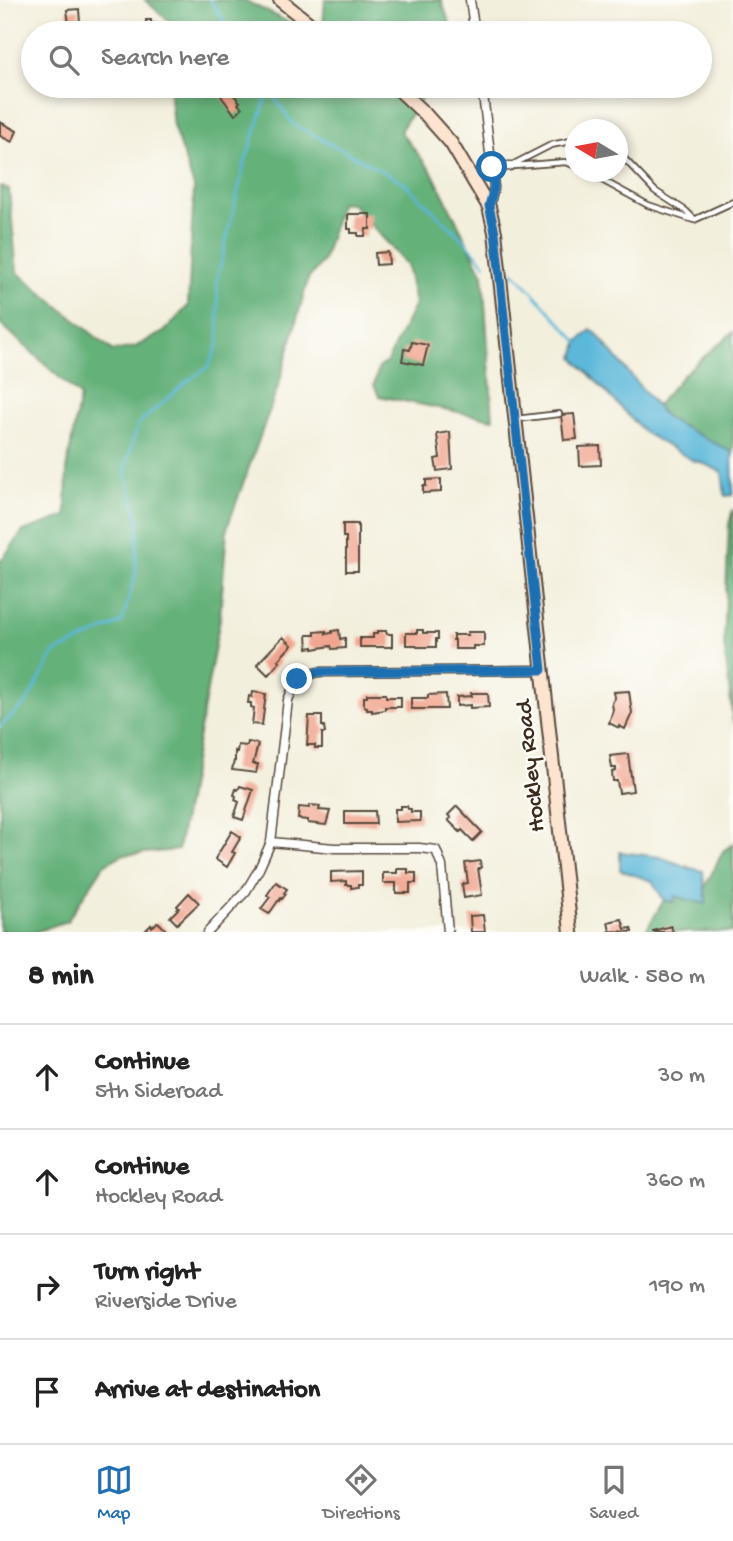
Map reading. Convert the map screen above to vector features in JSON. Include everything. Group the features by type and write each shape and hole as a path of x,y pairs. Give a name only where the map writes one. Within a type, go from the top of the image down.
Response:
{"main road":[{"path":"280,0 306,21"},
{"name":"Hockley Road","path":"408,98 451,142 489,206 495,232 571,932"}],"street":[{"path":"470,0 473,21"},
{"path":"483,98 494,187 489,206"},
{"path":"492,167 510,166"},
{"path":"208,932 246,891 271,842 288,700 297,679 318,672 542,670"},
{"path":"271,842 334,848 436,850 442,866 448,932"}],"lane":[{"path":"510,166 551,145 565,143"},
{"path":"510,166 565,162"},
{"path":"628,163 655,191 686,211 694,220"},
{"path":"605,182 648,205 694,220 733,202"},
{"path":"515,419 559,414"}],"green space":[{"path":"145,0 244,0 286,21 169,21"},
{"path":"325,0 441,0 449,21 323,21"},
{"path":"170,98 421,98 400,131 432,172 483,274 493,419 379,396 374,385 379,367 387,362 415,304 407,265 353,204 341,202 323,261 308,279 279,384 227,528 220,618 178,850 122,855 104,865 67,921 35,932 0,932 0,562 23,531 66,516 67,466 80,396 0,323 0,186 9,190 17,272 113,351 135,347 164,332 188,306 194,187 173,126"},
{"path":"733,332 733,454 666,418 656,406 686,372"},
{"path":"733,509 733,723 724,642 729,524"},
{"path":"733,844 733,932 645,932 664,900 673,902 675,896 706,904 705,887 723,851"}],"water":[{"path":"591,330 666,418 732,452 733,495 725,496 722,472 694,461 645,433 574,358 578,342"},
{"path":"620,852 660,857 703,871 706,904 675,896 674,902 664,900 652,881 620,870"}],"building":[{"path":"79,9 80,21 69,21 67,10"},
{"path":"222,98 236,98 240,102 238,104 242,108 235,115"},
{"path":"0,122 17,131 12,142 0,136"},
{"path":"348,214 370,214 370,229 366,229 365,236 351,233 351,229 348,229"},
{"path":"388,252 389,264 376,265 375,253"},
{"path":"412,342 428,345 423,365 402,361 404,349 410,350"},
{"path":"574,414 577,439 564,440 561,415"},
{"path":"450,432 452,469 437,471 435,459 440,458 437,434"},
{"path":"600,446 601,465 580,466 579,447"},
{"path":"441,479 441,492 423,493 426,480"},
{"path":"343,524 358,524 358,571 346,571 346,537 343,537"},
{"path":"339,630 340,639 345,638 345,648 308,648 307,635"},
{"path":"417,630 423,630 423,633 438,633 436,647 406,645 406,633 417,633"},
{"path":"377,631 392,634 392,647 360,647 360,638 373,638"},
{"path":"467,632 484,632 484,646 455,649 453,635 468,635"},
{"path":"283,637 292,645 268,675 257,664"},
{"path":"629,691 632,713 625,729 619,728 609,723 614,692"},
{"path":"253,692 266,694 262,725 252,724 254,708 248,703"},
{"path":"471,693 488,693 489,707 457,706 457,697 472,696"},
{"path":"367,694 401,697 401,707 385,707 385,710 372,712 364,706 364,697 367,697"},
{"path":"446,694 447,709 411,709 411,698"},
{"path":"309,716 322,716 325,733 322,733 322,748 307,745"},
{"path":"248,742 258,744 253,764 258,764 256,773 232,770 238,745 247,746"},
{"path":"628,754 633,791 619,793 617,781 613,781 612,772 616,771 616,768 612,768 610,756"},
{"path":"240,786 253,790 243,820 234,817 239,802 234,795"},
{"path":"309,805 330,811 326,825 298,819 299,807 309,808"},
{"path":"401,806 407,806 411,812 420,812 420,821 395,822 395,809 401,809"},
{"path":"457,806 482,832 473,841 448,820 451,818 448,815"},
{"path":"345,811 375,811 376,824 345,824"},
{"path":"232,831 241,837 227,867 215,859"},
{"path":"480,861 481,868 478,868 482,895 464,898 462,884 468,883 465,863"},
{"path":"397,869 408,869 408,873 416,873 416,883 410,883 410,893 396,893 396,883 383,883 383,873 397,873"},
{"path":"362,871 362,885 358,887 351,888 351,885 346,885 346,881 331,882 331,872"},
{"path":"276,882 287,889 284,893 286,894 269,914 261,909"},
{"path":"189,893 199,903 177,924 170,917"},
{"path":"483,915 485,932 471,932 470,916"},
{"path":"622,919 625,929 631,928 632,932 610,931 608,922"},
{"path":"158,922 168,932 144,932 151,925 152,927"},
{"path":"671,926 673,932 653,932 653,931"}],"waterway":[{"path":"210,0 224,21"},
{"path":"0,727 27,702 54,653 122,622 135,577 139,521 125,469 138,424 208,367 219,343 217,279 244,166 266,98"},
{"path":"275,98 293,124 403,182 466,242 485,264"},
{"path":"514,272 578,342"}],"route":[{"path":"297,679 318,672 542,670 495,232 489,206 494,187 492,167"}]}
